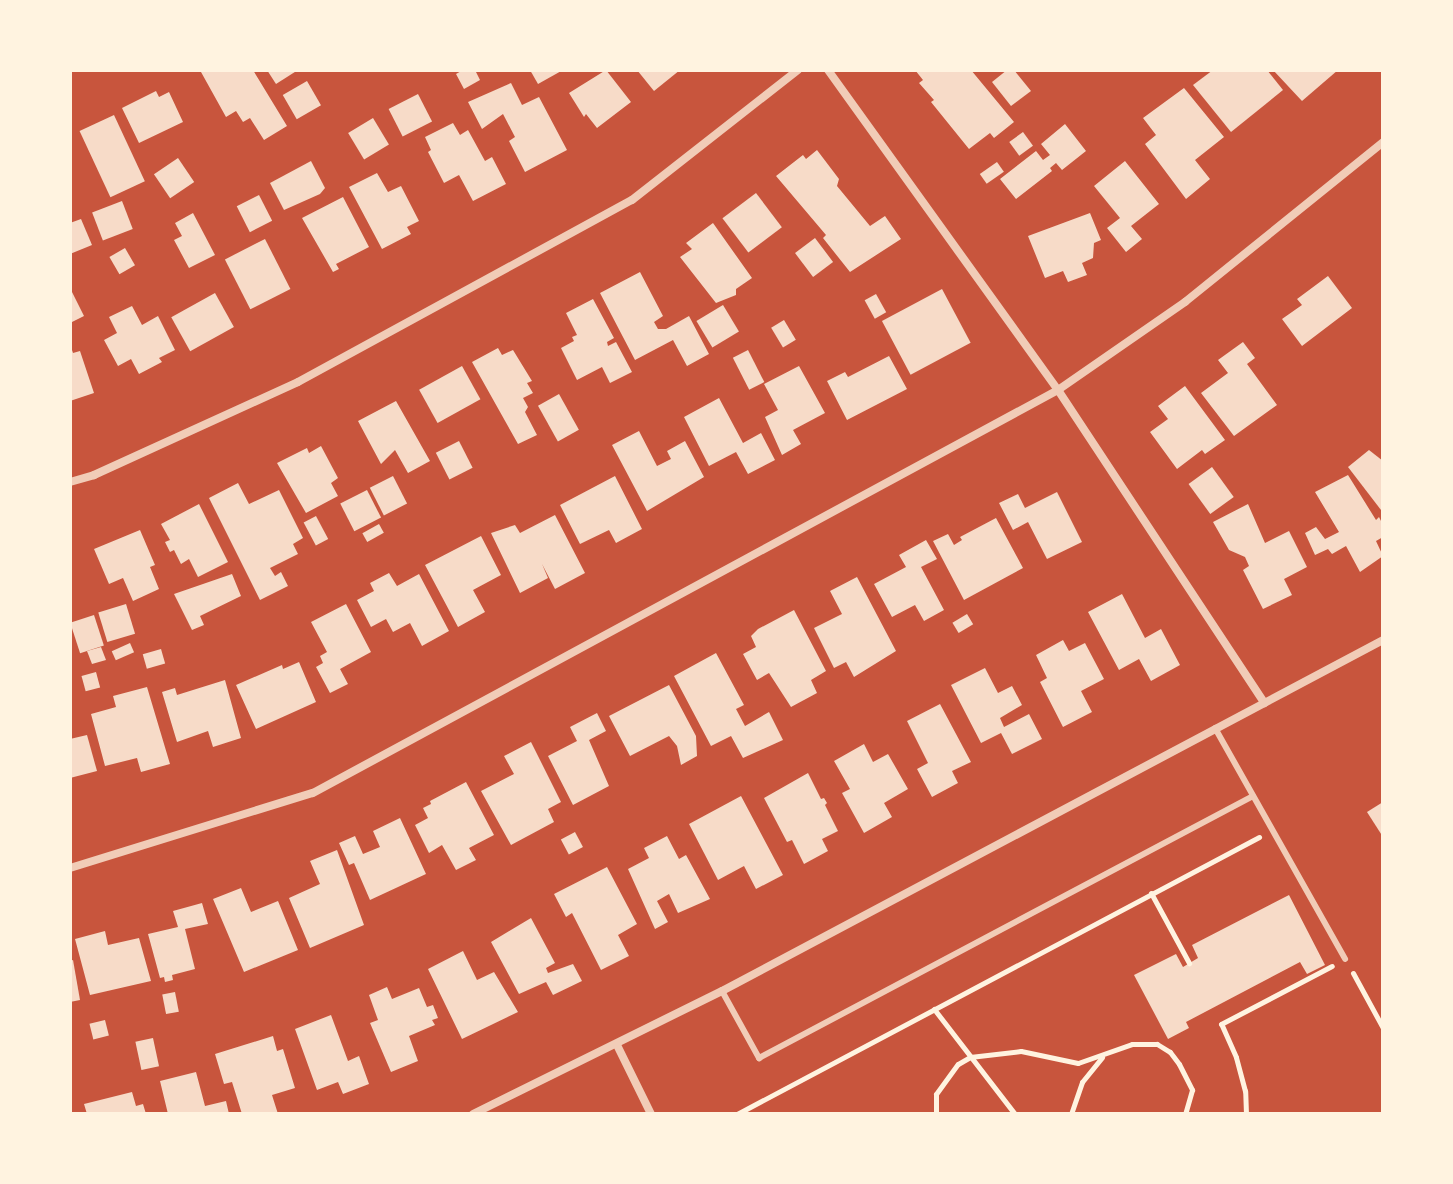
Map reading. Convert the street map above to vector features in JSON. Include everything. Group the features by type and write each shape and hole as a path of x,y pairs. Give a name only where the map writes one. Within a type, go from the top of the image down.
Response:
{"street":[{"path":"70,482 94,475 298,382 632,200 798,70"},
{"path":"828,70 1058,390 1264,703"},
{"path":"70,868 313,793 1058,390 1185,302 1383,142"},
{"path":"473,1114 722,991 1383,640"},
{"path":"617,1045 651,1114"}],"lane":[{"path":"1215,728 1345,959"},
{"path":"722,991 759,1058 1253,796"}],"path":[{"path":"737,1114 1271,830"},
{"path":"1151,893 1189,963"},
{"path":"1246,1114 1245,1091 1236,1057 1221,1024 1345,959 1383,1028"},
{"path":"934,1009 1015,1114"},
{"path":"936,1114 936,1094 958,1064 970,1057 1021,1051 1078,1063 1132,1044 1157,1044 1170,1052 1192,1090 1185,1114"},
{"path":"1071,1114 1082,1082 1102,1056"}],"building":[{"path":"253,70 287,126 264,140 250,118 243,122 236,111 226,117 201,72"},
{"path":"267,70 298,70 276,84"},
{"path":"463,70 475,70 480,80 464,89 456,74"},
{"path":"530,70 563,70 538,84"},
{"path":"606,70 631,102 597,128 586,114 584,117 569,93"},
{"path":"637,70 680,70 654,91"},
{"path":"915,70 971,70 1014,122 994,138 990,133 969,149 931,102 934,100 919,83 923,80"},
{"path":"1007,70 1014,70 1031,91 1011,106 992,82"},
{"path":"1213,70 1267,70 1283,90 1231,132 1193,85"},
{"path":"1273,70 1338,70 1302,101"},
{"path":"307,81 321,105 297,119 283,95"},
{"path":"511,83 522,105 539,97 567,150 525,172 509,141 515,137 503,114 482,129 468,102"},
{"path":"1184,88 1224,137 1195,160 1210,179 1186,199 1145,144 1156,135 1143,118"},
{"path":"156,91 159,97 169,92 183,122 139,143 122,108"},
{"path":"418,94 432,122 403,137 389,109"},
{"path":"114,115 145,181 110,197 80,131"},
{"path":"373,118 389,145 364,160 348,133"},
{"path":"453,123 460,135 468,130 485,161 492,157 506,184 473,201 459,175 444,183 428,152 431,150 425,137"},
{"path":"1065,124 1086,151 1062,170 1056,163 1050,168 1052,171 1016,199 1000,179 1036,151 1043,160 1050,155 1041,144"},
{"path":"1023,132 1033,146 1019,156 1009,142"},
{"path":"817,150 839,179 837,186 870,226 885,216 901,239 850,272 823,238 826,235 776,176 803,155 806,159"},
{"path":"178,158 194,182 170,198 154,174"},
{"path":"311,161 325,188 320,194 284,210 270,183"},
{"path":"1125,161 1159,204 1131,226 1142,239 1126,252 1107,228 1120,218 1094,186"},
{"path":"997,162 1004,172 987,184 980,174"},
{"path":"377,173 388,192 401,186 419,221 407,227 411,234 382,249 349,187"},
{"path":"756,193 782,227 748,253 722,218"},
{"path":"259,195 272,221 250,232 237,206"},
{"path":"343,197 369,247 336,264 339,269 333,272 302,218"},
{"path":"122,201 133,229 103,240 92,212"},
{"path":"193,213 215,255 189,268 174,240 182,236 175,223"},
{"path":"1090,213 1101,240 1094,243 1093,258 1082,263 1087,275 1068,282 1063,271 1045,278 1028,236"},
{"path":"81,219 92,245 70,254 70,223"},
{"path":"713,223 752,278 736,289 736,295 716,303 680,257 692,249 686,243"},
{"path":"815,238 833,262 813,277 795,253"},
{"path":"265,239 290,289 250,309 225,259"},
{"path":"125,248 135,265 119,274 109,257"},
{"path":"640,272 663,316 654,322 658,329 666,329 689,316 709,354 687,366 673,340 635,360 600,293"},
{"path":"1328,276 1352,308 1302,346 1282,319 1302,305 1297,299"},
{"path":"70,288 84,316 70,323"},
{"path":"942,289 971,343 911,375 882,321"},
{"path":"215,293 234,327 190,351 171,317"},
{"path":"876,294 886,312 875,319 865,300"},
{"path":"593,299 614,338 607,342 608,346 616,342 632,372 610,383 602,367 577,380 561,348 574,341 572,337 577,335 566,313"},
{"path":"723,305 739,332 712,348 696,321"},
{"path":"132,306 142,325 158,316 175,350 159,358 162,362 139,374 131,359 118,366 104,340 117,333 109,317"},
{"path":"784,320 796,340 783,347 771,328"},
{"path":"1243,342 1255,358 1247,364 1277,405 1234,436 1201,393 1228,373 1218,360"},
{"path":"71,347 73,353 80,351 94,393 70,401"},
{"path":"498,348 502,355 513,350 532,381 527,383 533,393 523,398 528,407 525,412 537,435 518,444 472,362"},
{"path":"748,350 764,382 749,390 733,358"},
{"path":"889,356 907,389 847,420 827,381 845,372 848,377"},
{"path":"462,366 480,399 438,423 419,390"},
{"path":"799,366 825,413 793,430 801,444 782,455 765,417 778,410 764,384"},
{"path":"1185,386 1225,440 1205,454 1202,450 1177,469 1150,432 1168,419 1158,406"},
{"path":"559,394 579,430 558,441 538,406"},
{"path":"719,398 743,443 761,433 775,460 748,474 736,452 709,466 684,417"},
{"path":"396,401 430,461 408,473 395,450 381,464 358,421"},
{"path":"639,431 657,466 671,459 667,451 685,441 704,477 647,511 612,445"},
{"path":"459,441 473,468 449,480 436,453"},
{"path":"321,446 338,478 331,483 338,496 306,513 277,463 307,448 309,453"},
{"path":"1369,450 1383,461 1381,510 1348,467"},
{"path":"1212,467 1234,497 1210,514 1189,484"},
{"path":"1348,475 1376,520 1379,517 1383,525 1383,537 1376,541 1383,556 1360,572 1346,546 1332,554 1328,549 1315,555 1305,533 1316,527 1325,539 1339,532 1315,492"},
{"path":"393,476 407,504 384,515 370,488"},
{"path":"615,476 642,529 616,543 609,530 580,544 560,505"},
{"path":"238,483 249,504 279,490 303,538 293,544 298,554 270,568 275,576 281,572 288,586 260,600 209,498"},
{"path":"367,490 381,518 354,531 340,504"},
{"path":"1057,492 1082,542 1047,559 1028,522 1013,530 999,503 1018,494 1025,508"},
{"path":"199,504 228,562 198,577 189,559 181,564 174,550 170,552 165,542 170,540 161,524"},
{"path":"1248,504 1265,543 1289,531 1307,567 1284,579 1292,595 1263,609 1243,570 1249,566 1245,557 1229,550 1213,522"},
{"path":"555,515 585,573 555,589 542,564 548,578 520,593 491,533 515,525 520,533"},
{"path":"316,516 328,539 316,546 304,523"},
{"path":"996,518 1023,568 964,600 933,541 948,534 954,545 962,540 960,537"},
{"path":"379,524 384,533 367,542 362,533"},
{"path":"140,530 155,565 150,567 159,589 133,601 123,578 109,584 94,549"},
{"path":"481,536 501,575 473,590 485,612 458,627 425,565"},
{"path":"926,540 937,559 921,567 944,610 924,621 915,605 892,617 874,584 906,567 899,555"},
{"path":"389,573 397,586 419,574 449,631 422,646 410,623 393,632 386,619 371,627 357,600 374,591 370,583"},
{"path":"232,574 241,596 200,616 204,625 192,630 174,594"},
{"path":"857,577 896,651 854,677 846,662 834,668 814,628 842,614 830,591"},
{"path":"1122,594 1145,638 1161,629 1180,665 1151,681 1139,659 1119,670 1088,612"},
{"path":"126,604 135,634 107,642 98,612"},
{"path":"346,604 371,652 340,669 348,684 330,693 316,667 323,663 320,656 327,652 311,622"},
{"path":"794,610 826,671 811,680 817,693 791,707 769,673 757,680 743,654 756,647 751,636 758,629"},
{"path":"967,614 973,624 959,633 952,623"},
{"path":"94,615 104,645 80,653 70,623"},
{"path":"1063,640 1069,651 1085,643 1104,679 1081,691 1092,712 1063,727 1040,682 1047,678 1036,655"},
{"path":"130,643 134,652 116,660 112,651"},
{"path":"101,647 106,660 92,664 87,651"},
{"path":"161,649 165,663 147,669 143,654"},
{"path":"716,653 744,705 736,709 745,726 769,712 783,740 743,758 731,736 711,746 674,676"},
{"path":"299,662 316,702 256,729 236,685 282,665 283,669"},
{"path":"985,668 998,693 1012,686 1022,705 1000,718 1004,727 1029,714 1042,739 1012,754 1001,733 981,743 951,685"},
{"path":"96,672 100,687 86,691 82,676"},
{"path":"225,680 241,738 213,747 208,731 177,742 162,692 175,688 177,695"},
{"path":"669,685 696,736 697,756 681,765 677,746 669,736 630,756 609,716"},
{"path":"147,687 170,764 141,772 137,758 105,766 91,714 116,707 113,696"},
{"path":"940,704 971,762 952,771 958,783 932,797 917,769 928,763 907,721"},
{"path":"597,713 606,731 589,740 609,786 573,805 548,756 577,741 570,727"},
{"path":"87,735 97,771 70,778 70,739"},
{"path":"531,742 561,802 548,809 554,822 511,845 481,791 514,774 504,756"},
{"path":"864,744 873,762 888,754 908,789 884,803 892,817 864,833 842,793 850,789 834,761"},
{"path":"808,773 821,799 824,798 827,803 825,805 838,831 822,839 828,851 804,864 792,840 787,842 764,798"},
{"path":"466,782 494,835 469,848 476,860 456,870 442,845 429,853 415,825 428,818 423,808 431,804 430,801"},
{"path":"741,796 783,875 756,889 744,866 718,880 689,824"},
{"path":"1383,802 1383,837 1367,812"},
{"path":"400,818 426,874 370,900 354,863 349,865 339,843 355,836 363,854 380,847 373,831"},
{"path":"575,832 583,847 569,855 561,840"},
{"path":"667,836 679,859 686,855 710,899 678,913 669,894 657,901 668,922 655,929 628,869 649,858 644,848"},
{"path":"337,850 364,925 310,948 289,898 320,884 310,861"},
{"path":"607,867 637,924 618,935 629,956 601,970 572,913 566,917 554,894"},
{"path":"241,888 251,912 278,901 298,950 244,972 213,899"},
{"path":"1289,895 1325,965 1307,974 1300,962 1186,1022 1189,1028 1168,1039 1134,975 1176,954 1183,967 1198,958 1192,945"},
{"path":"202,903 208,924 185,929 195,969 172,975 173,980 165,982 164,977 160,978 148,934 178,927 173,911"},
{"path":"531,918 555,963 546,968 548,973 573,964 582,981 553,995 546,982 519,994 491,942"},
{"path":"105,931 108,945 139,938 151,981 90,995 75,939"},
{"path":"463,951 477,980 494,972 518,1012 462,1039 428,969"},
{"path":"73,960 80,1000 70,1002 70,961"},
{"path":"387,987 392,999 419,988 427,1007 433,1005 438,1018 432,1020 435,1025 409,1036 418,1061 391,1072 370,1023 378,1020 369,995"},
{"path":"175,992 179,1012 166,1014 162,994"},
{"path":"331,1015 348,1061 359,1056 369,1084 343,1094 338,1082 317,1090 295,1029"},
{"path":"105,1020 109,1036 93,1039 89,1024"},
{"path":"273,1036 277,1051 283,1049 295,1088 272,1095 278,1114 242,1114 232,1082 224,1084 215,1054"},
{"path":"153,1038 159,1066 141,1070 135,1042"},
{"path":"196,1072 205,1106 226,1101 229,1114 168,1114 160,1081"},
{"path":"132,1092 136,1106 143,1104 146,1114 87,1114 84,1104"}]}
